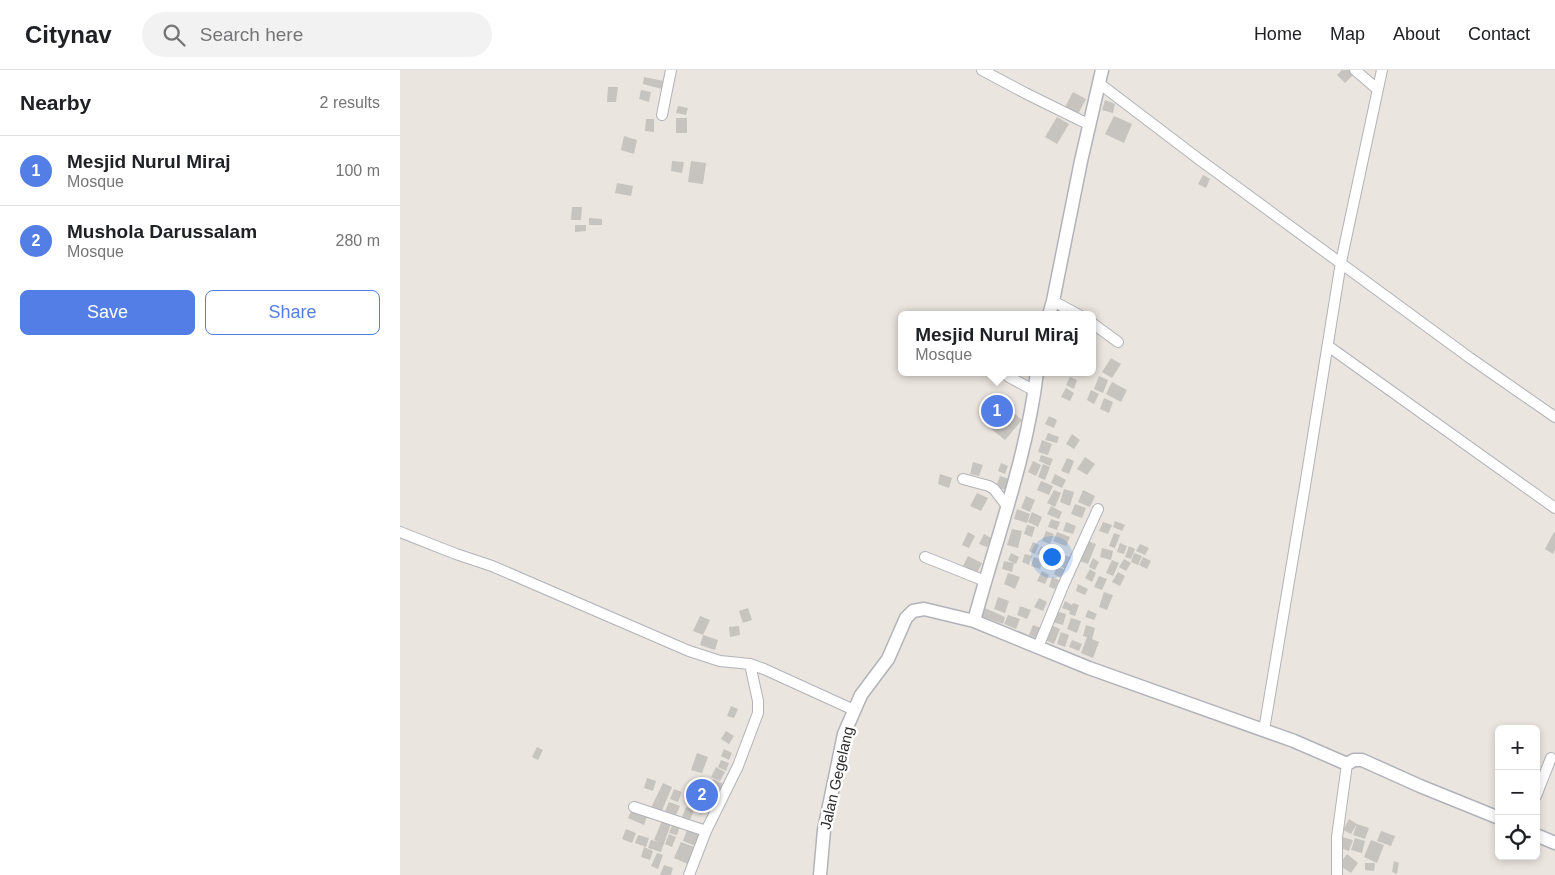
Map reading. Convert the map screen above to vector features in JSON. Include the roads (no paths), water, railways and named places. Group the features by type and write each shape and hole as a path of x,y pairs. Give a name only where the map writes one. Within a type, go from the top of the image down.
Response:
{"street":[{"path":"662,116 672,70"},
{"path":"982,70 1090,125"},
{"path":"1049,311 1102,70"},
{"path":"1355,70 1377,89"},
{"path":"1264,730 1341,262 1382,70"},
{"path":"1100,84 1208,166 1470,358 1555,417"},
{"path":"1053,301 1072,311"},
{"path":"1096,326 1118,342"},
{"path":"1328,346 1555,508"},
{"path":"1008,376 1035,391"},
{"path":"974,621 1025,446 1037,376"},
{"path":"963,479 994,489 1007,506"},
{"path":"1038,647 1098,509"},
{"path":"400,532 492,566 689,651 720,661 750,664 772,672 854,710"},
{"path":"925,558 985,581"},
{"name":"Jalan Gegelang","path":"820,875 824,830 842,740 861,695 888,659 910,613 918,609 974,621 1096,670 1294,740 1346,764"},
{"path":"688,875 706,831 738,766 758,713 758,701 750,664"},
{"path":"1540,786 1551,758"},
{"path":"1337,875 1337,837 1346,764 1354,760 1362,760 1495,816"},
{"path":"634,806 706,831"},
{"path":"1540,837 1555,843"}],"place":[{"name":"Mesjid Nurul Miraj","path":"997,411"},
{"name":"Mushola Darussalam","path":"702,795"}]}
